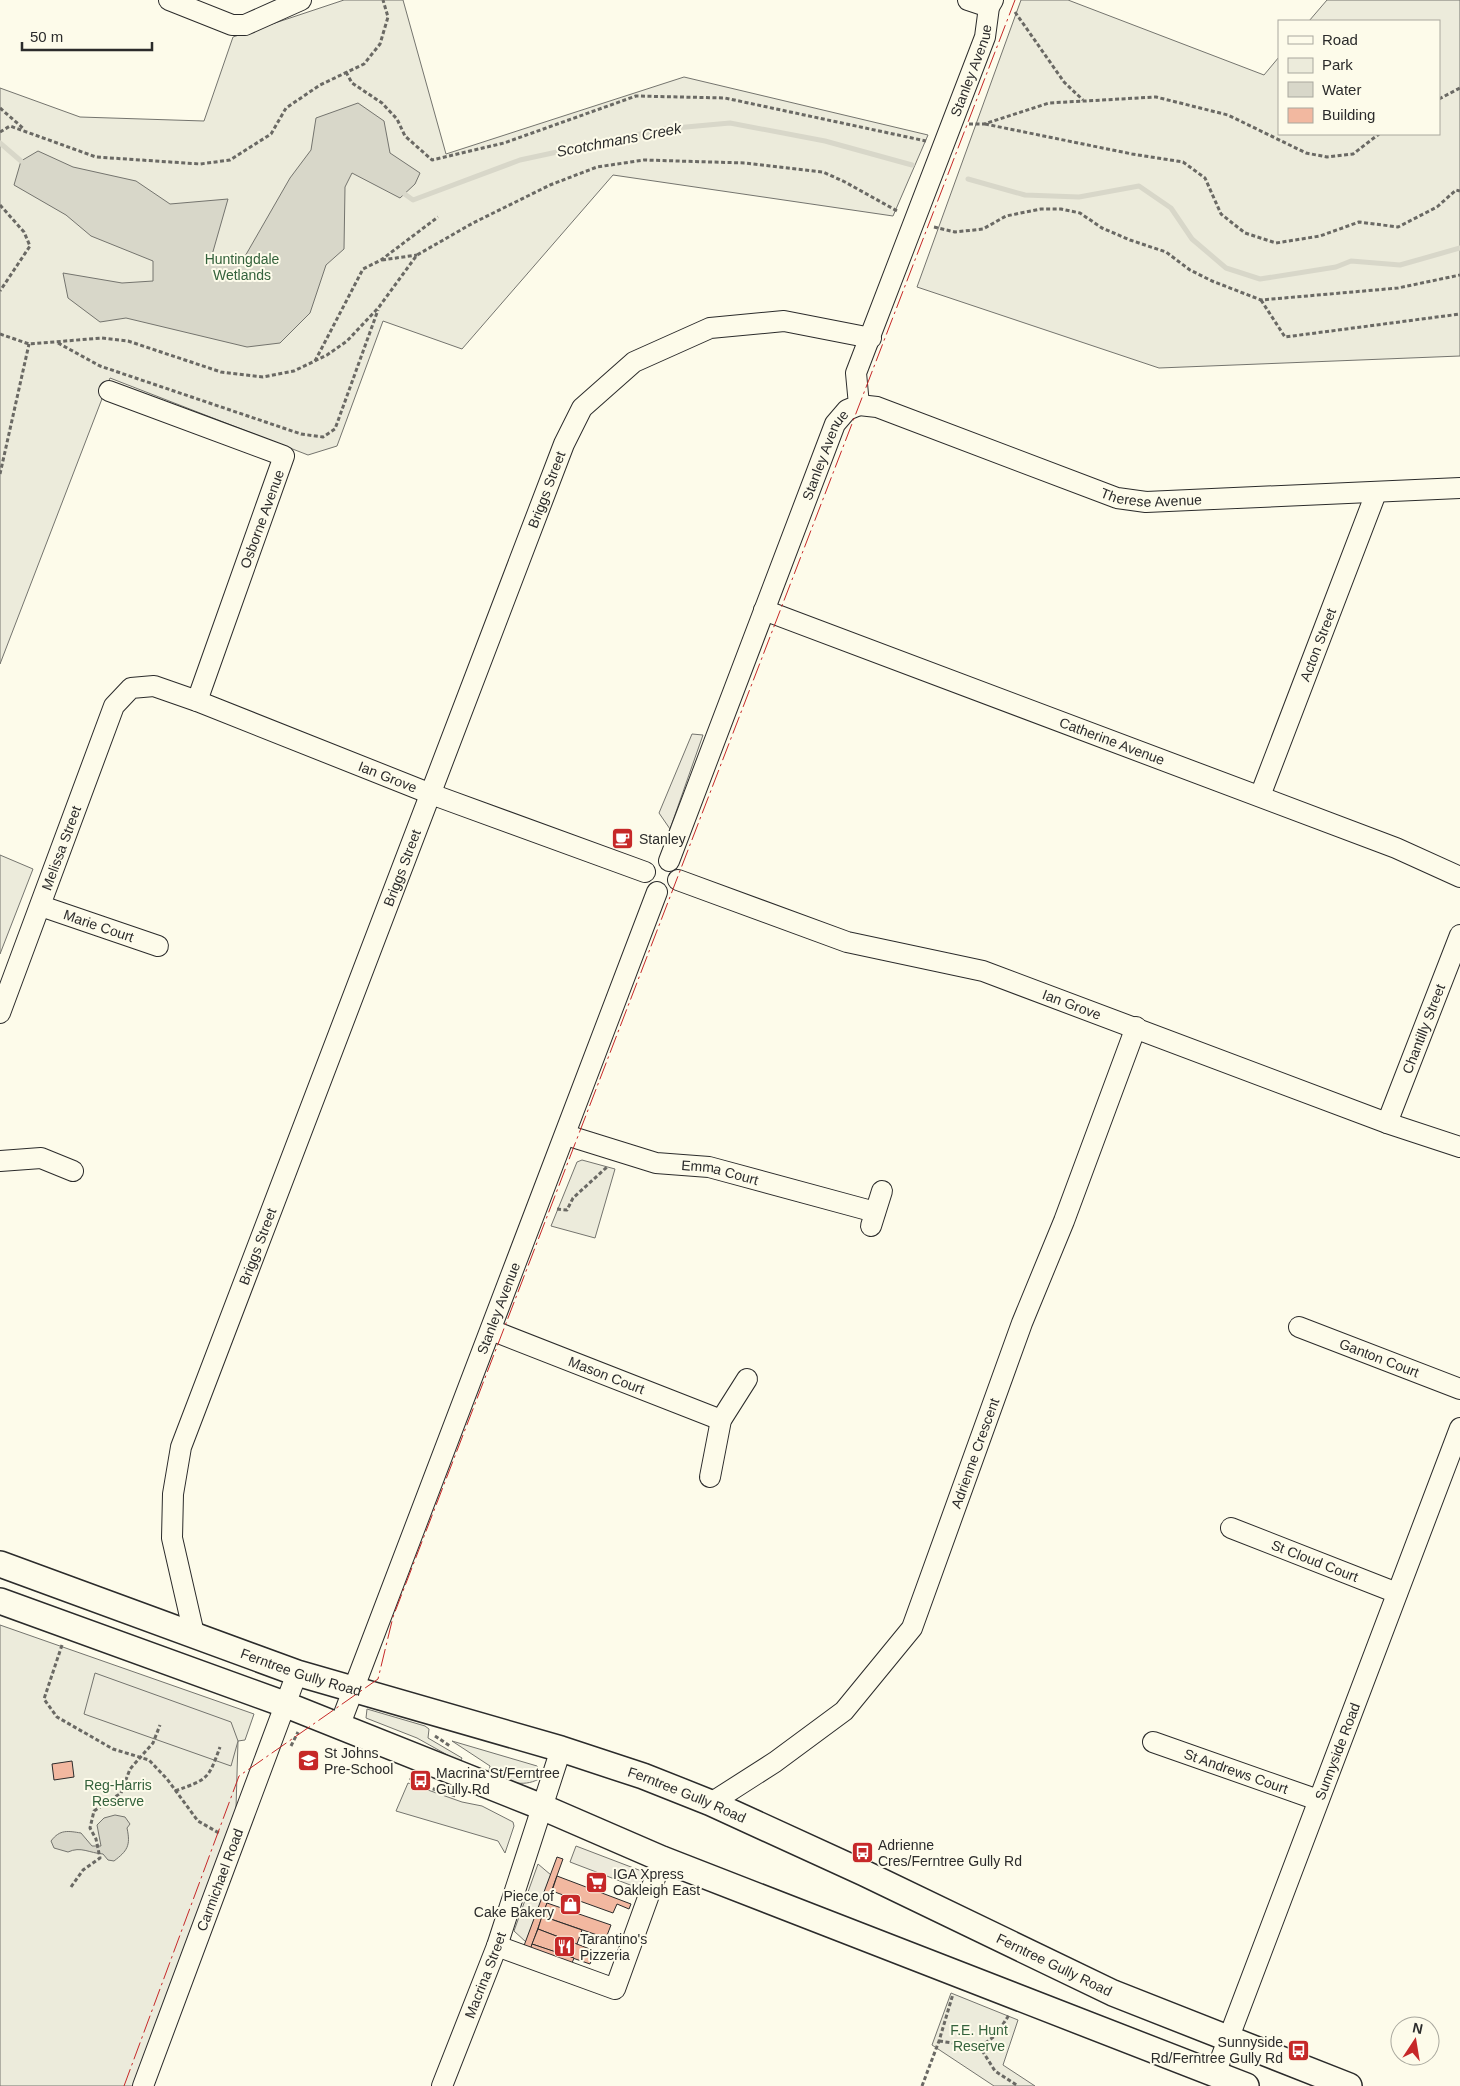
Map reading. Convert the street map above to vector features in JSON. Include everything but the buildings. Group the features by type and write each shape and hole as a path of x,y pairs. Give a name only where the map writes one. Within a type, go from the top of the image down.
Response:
{"main road":[{"name":"Ferntree Gully Road","path":"0,1564 297,1673 352,1691 561,1749 643,1776 710,1803 864,1872 1113,1993 1349,2086"},
{"path":"0,1601 284,1704 542,1807 662,1859 1246,2086"}],"street":[{"path":"169,0 232,25 245,25 301,0"},
{"path":"968,0 990,4"},
{"name":"Stanley Avenue","path":"669,861 835,424 846,410 859,405 856,373 985,37 990,4"},
{"name":"Briggs Street","path":"194,1634 172,1538 173,1494 181,1447 198,1396 564,444 582,408 634,362 710,328 784,321 871,338"},
{"name":"Osborne Avenue","path":"109,391 284,456 197,701"},
{"name":"Therese Avenue","path":"859,405 877,407 1117,498 1146,502 1460,488"},
{"name":"Acton Street","path":"1260,796 1376,493"},
{"name":"Catherine Avenue","path":"764,610 1396,848 1460,877"},
{"name":"Ian Grove","path":"131,688 154,686 197,701 431,794 645,872"},
{"name":"Melissa Street","path":"0,1013 114,706 131,688"},
{"path":"656,860 669,861 677,870 678,880 672,889 657,892 648,885 645,872 651,863 656,860"},
{"name":"Ian Grove","path":"678,880 847,942 983,970 1387,1123 1460,1147"},
{"name":"Stanley Avenue","path":"339,1727 657,892"},
{"name":"Marie Court","path":"41,906 158,946"},
{"name":"Chantilly Street","path":"1387,1123 1460,934"},
{"name":"Adrienne Crescent","path":"710,1803 775,1762 844,1711 912,1628 1022,1323 1064,1221 1136,1028"},
{"name":"Emma Court","path":"566,1135 656,1163 709,1167 873,1219 882,1191"},
{"path":"0,1161 41,1158 73,1172"},
{"name":"Ganton Court","path":"1299,1327 1460,1389"},
{"name":"Mason Court","path":"491,1330 721,1420"},
{"path":"710,1478 721,1420 747,1380"},
{"name":"Sunnyside Road","path":"1215,2074 1460,1428"},
{"name":"St Cloud Court","path":"1232,1528 1398,1593"},
{"name":"Carmichael Road","path":"143,2086 297,1673"},
{"name":"St Andrews Court","path":"1153,1742 1318,1800"},
{"name":"Macrina Street","path":"442,2086 497,1946 561,1749"},
{"path":"497,1946 615,1989 662,1859"}],"path":[{"path":"0,132 10,126 96,157 200,164 230,160 271,134 286,108 320,84 364,64 380,44 388,17 384,0"},
{"path":"1015,12 1064,82 1084,100"},
{"path":"346,72 352,83 382,103 397,119 406,136 432,160 504,143 636,96 725,98 931,142"},
{"path":"1440,98 1460,88"},
{"path":"984,124 1049,103 1156,97 1228,115 1306,152 1327,157 1353,154 1378,135"},
{"path":"0,108 27,132"},
{"path":"952,125 984,124 1132,154 1183,162 1205,178 1221,214 1245,233 1276,242 1320,236 1359,222 1398,227 1437,207 1456,190 1460,191"},
{"path":"382,260 417,255 473,222 550,185 597,167 644,160 745,163 822,172 845,182 901,214 905,207"},
{"path":"0,205 24,232 30,246 0,292"},
{"path":"934,227 955,232 983,228 1006,216 1041,209 1061,208 1080,214 1102,228 1130,240 1166,252 1197,274 1234,291 1261,300 1398,288 1460,275"},
{"path":"315,362 363,269 382,260 438,217"},
{"path":"0,334 29,344 102,338 128,341 221,372 263,377 294,371 315,362 347,341 379,307 417,255"},
{"path":"1261,300 1285,337 1460,314"},
{"path":"58,343 100,366 301,434 323,437 335,429 379,307"},
{"path":"0,474 29,344"},
{"path":"557,1209 567,1210 573,1198 611,1164"},
{"path":"63,1643 44,1699 57,1717 113,1749 149,1760 198,1821 235,1842"},
{"path":"71,1887 83,1870 100,1858 96,1839 90,1828 94,1811 121,1793 130,1769 153,1742 160,1725"},
{"path":"267,1750 286,1756 298,1732 307,1735"},
{"path":"175,1791 201,1781 210,1773 220,1746"},
{"path":"404,1772 414,1783 450,1796 465,1797"},
{"path":"922,2086 939,2041 954,1991"},
{"path":"939,2041 980,2047 996,2035 1010,2014"},
{"path":"980,2047 995,2072 1018,2086"}],"green space":[{"name":"Huntingdale Wetlands","path":"344,0 403,0 446,154 684,77 928,135 893,216 613,175 462,349 383,321 337,446 308,455 110,378 0,664 0,88 80,117 204,121 233,37"},
{"path":"1021,0 1068,0 1264,75 1278,58 1278,135 1440,135 1440,20 1310,20 1327,0 1460,0 1460,356 1159,368 917,287"},
{"path":"0,855 33,869 0,954"},
{"path":"582,1160 615,1169 595,1238 551,1226 577,1162"},
{"name":"Reg-Harris Reserve","path":"0,1625 254,1714 245,1740 238,1741 235,1842 143,2086 0,2086"},
{"path":"367,1709 425,1726 429,1729 428,1738 462,1758 460,1762 417,1738 366,1718"},
{"path":"452,1741 537,1766 540,1770 539,1779 533,1782 520,1783 488,1775 490,1766"},
{"path":"408,1783 462,1802 482,1806 513,1822 514,1826 505,1853 498,1841 396,1811"},
{"name":"F.E. Hunt Reserve","path":"951,1993 1018,2020 1003,2065 1035,2086 994,2086 932,2045"}],"shaded area":[{"path":"692,734 703,735 670,829 659,813"},
{"path":"95,1673 231,1722 238,1741 231,1766 84,1714"},
{"path":"576,1846 652,1875 646,1891 570,1862"},
{"path":"538,1864 551,1875 526,1942 514,1931"}],"water":[{"path":"358,103 384,121 390,153 420,173 415,184 400,198 352,173 345,187 344,249 326,265 310,313 280,343 247,347 126,318 100,322 68,298 63,273 122,283 153,281 153,261 91,236 66,215 14,185 21,161 38,151 73,167 136,181 170,204 228,199 212,255 240,265 290,178 311,150 316,118"},
{"path":"115,1815 125,1817 130,1824 127,1828 127,1847 114,1861 108,1860 103,1854 81,1850 68,1852 54,1848 51,1841 54,1837 68,1831 81,1833 92,1846 101,1846 97,1825 104,1818"}],"waterway":[{"name":"Scotchmans Creek","path":"399,190 413,200 520,160 664,129 730,123 825,141 912,165"},
{"path":"0,143 21,161"},
{"name":"Scotchmans Creek","path":"968,179 1025,195 1079,197 1139,186 1171,208 1192,239 1226,268 1260,279 1336,267 1351,261 1400,265 1460,248"}],"power":[{"path":"124,2086 239,1776 378,1679 393,1617 1015,0"}],"place":[{"name":"Stanley","path":"623,839"},
{"name":"St Johns Pre-School","path":"308,1761"},
{"name":"Macrina St/Ferntree Gully Rd","path":"420,1781"},
{"name":"Adrienne Cres/Ferntree Gully Rd","path":"862,1853"},
{"name":"IGA Xpress Oakleigh East","path":"597,1882"},
{"name":"Piece of Cake Bakery","path":"570,1904"},
{"name":"Tarantino's Pizzeria","path":"564,1947"},
{"name":"Sunnyside Rd/Ferntree Gully Rd","path":"1299,2050"}]}
